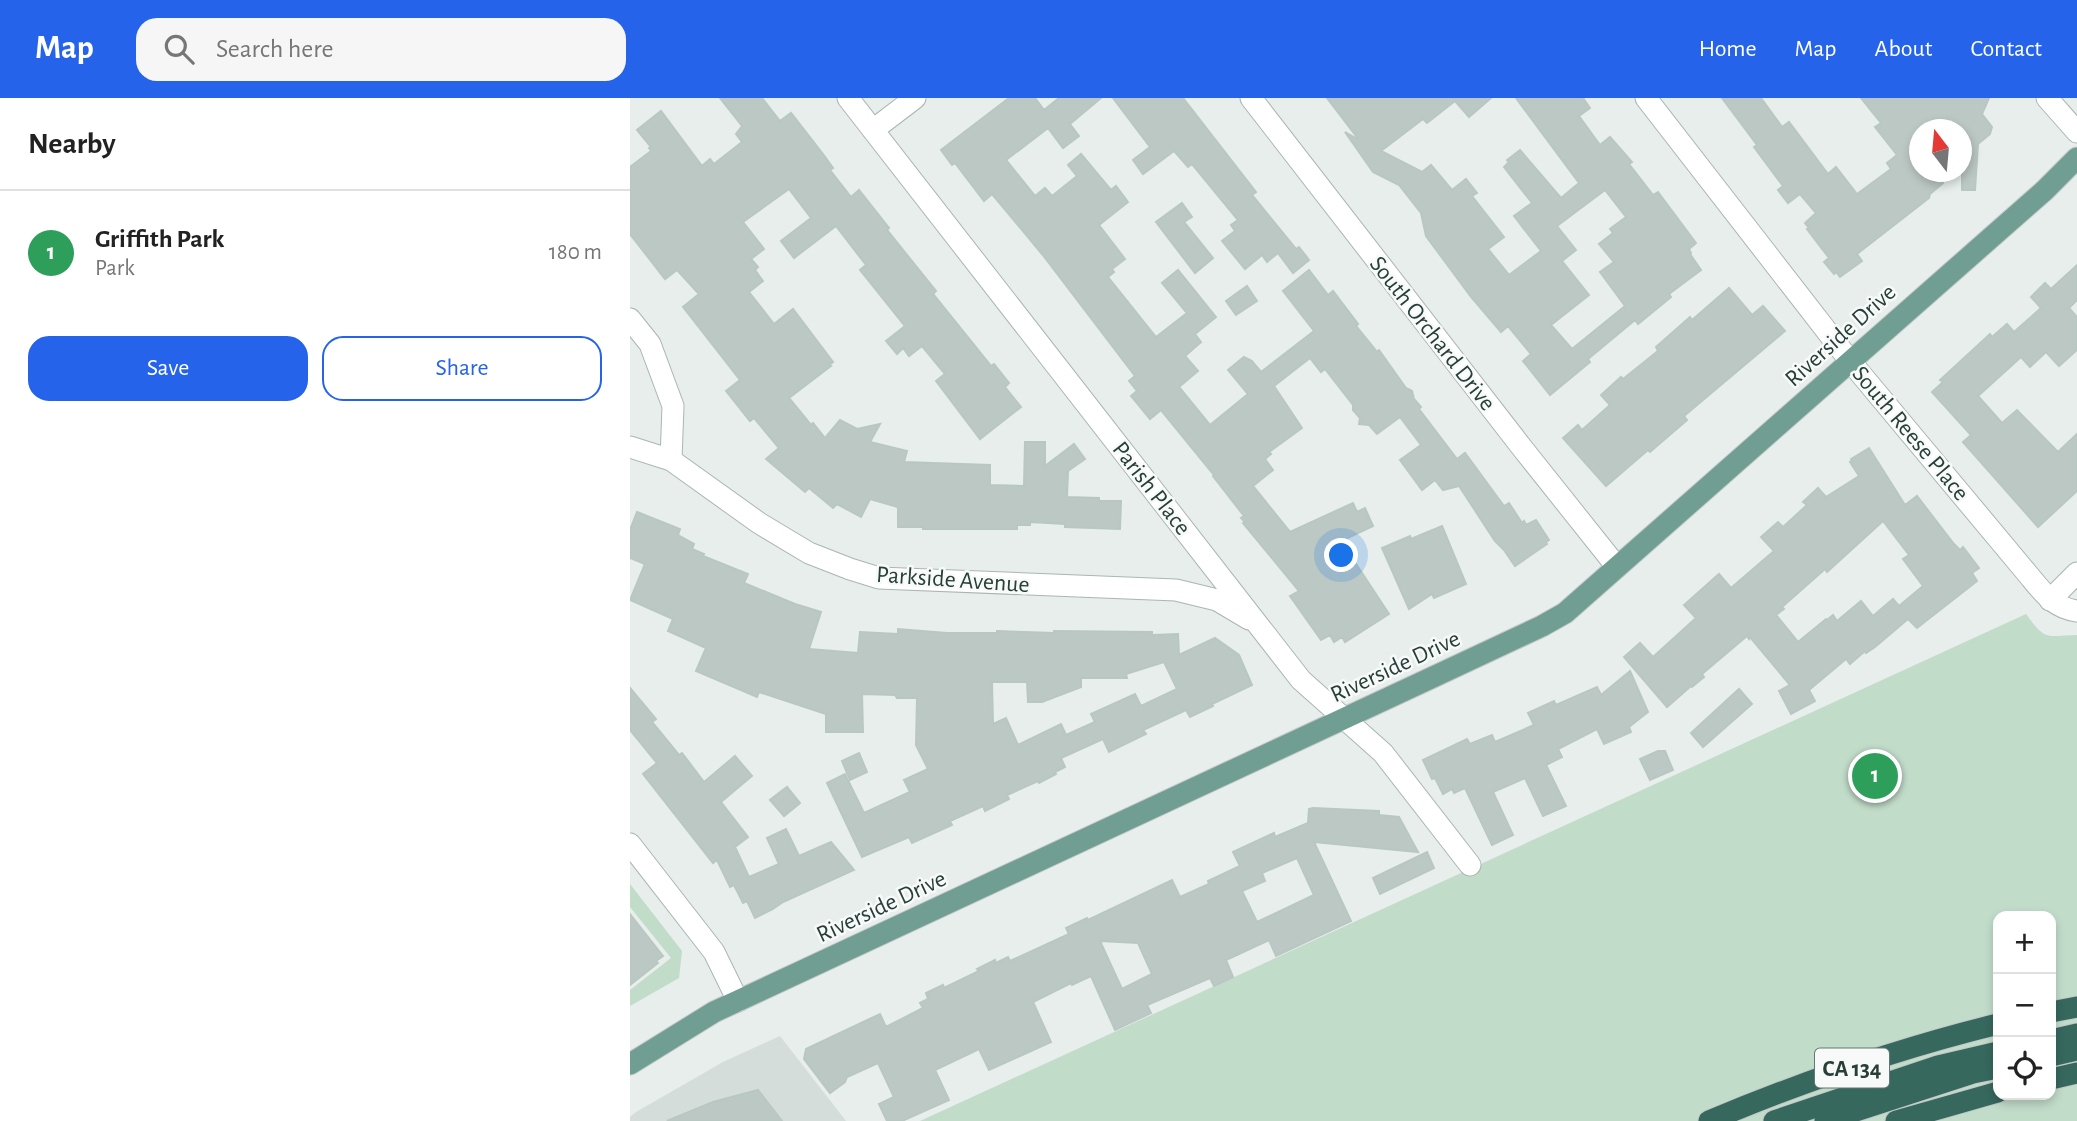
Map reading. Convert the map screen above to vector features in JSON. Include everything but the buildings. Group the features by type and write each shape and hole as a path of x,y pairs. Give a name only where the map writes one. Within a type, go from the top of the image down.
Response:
{"highway":[{"path":"2056,1012 2077,1007"},
{"name":"CA 134","path":"1709,1121 1789,1089 1877,1059 1993,1025"},
{"path":"2056,1039 2077,1034"},
{"path":"2056,1055 2077,1050"},
{"path":"1774,1121 1938,1066 1993,1053"},
{"path":"1825,1121 1921,1089 1993,1069"},
{"path":"2056,1078 2077,1073"},
{"name":"CA 134","path":"1896,1121 1993,1092"}],"main road":[{"name":"Riverside Drive","path":"630,1063 738,1001 1542,626 1579,602 2045,190 2077,158"}],"street":[{"name":"Parish Place","path":"848,98 1301,680 1383,753 1470,865"},
{"path":"873,130 915,98"},
{"name":"South Orchard Drive","path":"1251,98 1617,567"},
{"name":"South Reese Place","path":"1646,98 1850,361 2050,600"},
{"path":"2047,98 2077,132"},
{"path":"630,319 650,344 673,406 671,460"},
{"name":"Parkside Avenue","path":"630,447 671,460 759,523 809,553 879,578 1176,590 1217,600 1260,626"},
{"path":"2077,573 2050,600 2068,610 2077,611"},
{"path":"630,844 713,952 738,1001"}],"shaded area":[{"path":"780,1036 846,1121 630,1121 630,1117 636,1112 723,1062"}],"green space":[{"path":"2026,614 2042,633 2077,635 2077,1121 920,1121"},
{"path":"630,884 682,951 679,978 630,1006 630,990 671,958 630,907"}],"place":[{"name":"Griffith Park","path":"1875,776"}]}
